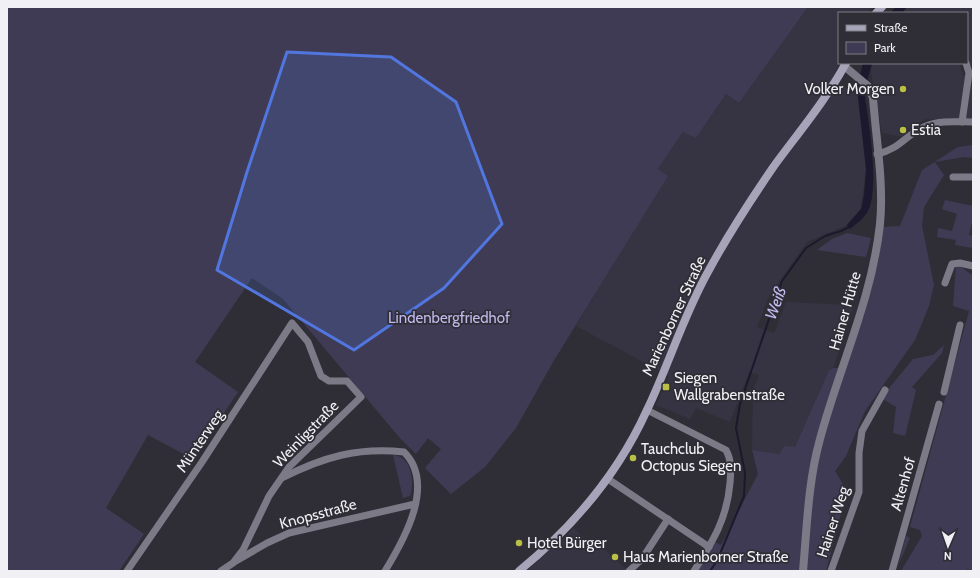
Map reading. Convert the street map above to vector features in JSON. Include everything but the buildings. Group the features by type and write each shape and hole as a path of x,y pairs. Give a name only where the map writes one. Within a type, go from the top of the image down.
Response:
{"main road":[{"name":"Marienborner Straße","path":"518,571 573,521 596,496 608,479 647,410 696,296 709,270 773,168 828,94 845,65"}],"street":[{"path":"962,122 969,73 966,64"},
{"name":"Hainer Hütte","path":"803,571 814,464 827,416 862,310 878,237 881,200 873,98 868,86 845,65"},
{"path":"877,154 894,149 924,126 937,122 973,122"},
{"path":"953,177 973,177"},
{"path":"945,283 952,264 960,263 973,266"},
{"name":"Weinligstraße","path":"221,571 233,563 242,550 269,496 289,467 361,397 347,381 329,381 321,376 308,342 292,323"},
{"name":"Münterweg","path":"127,571 202,462 292,323"},
{"path":"944,392 960,325"},
{"name":"Hainer Weg","path":"831,571 859,492 859,453 862,431 885,390"},
{"name":"Altenhof","path":"892,571 939,404"},
{"path":"647,410 726,450 731,459 727,509 709,547 694,571"},
{"path":"281,479 304,467 348,452 392,450 404,452 410,457 417,475 415,504 405,535 385,571"},
{"path":"608,479 709,547"},
{"name":"Knopsstraße","path":"233,563 267,543 289,533 415,504"},
{"path":"629,571 642,559 668,519"}],"highlighted area":[{"path":"287,52 391,57 456,102 502,224 444,288 354,350 217,270 247,172"}],"shaded area":[{"path":"808,7 872,7 869,12 838,12 838,64 839,64 832,78 848,89 857,88 866,169 861,208 847,225 807,242 770,294 757,327 774,333 786,302 854,305 833,368 829,370 795,447 780,454 752,450 753,390 759,375 749,372 730,422 696,408 690,419 656,405 669,376 576,326 667,176 658,169 684,131 696,138 726,94 739,103"},
{"path":"896,7 907,7 903,12 891,12"},
{"path":"907,7 973,7 973,67 968,60 968,12 903,12"},
{"path":"863,64 872,64 865,89 865,97 872,154 872,198 869,209 865,215 850,229 847,225 861,209 864,195 866,169 857,88"},
{"path":"872,64 959,64 963,75 973,79 973,119 927,119 912,126 903,137 882,133 871,71"},
{"path":"574,528 591,546 597,540 606,551 628,571 527,571"}],"green space":[{"name":"Lindenbergfriedhof","path":"7,7 808,7 739,103 726,94 696,138 683,132 658,169 668,176 553,362 516,428 485,467 451,494 425,468 441,449 428,438 416,454 399,437 283,299 252,278 195,362 238,392 193,459 148,435 106,508 144,534 119,571 7,571"},
{"path":"973,145 973,158 964,157 935,162 944,175 924,207 922,226 934,285 929,306 915,340 865,411 846,456 835,471 847,491 826,571 697,571 715,542 721,545 758,474 752,450 780,454 784,446 795,447 829,370 833,368 843,368 864,315 879,258 883,227 900,226 922,170 958,147"},
{"path":"945,200 973,206 973,218 969,235 973,236 973,248 955,245 956,240 937,237 938,228 952,231 957,214 942,209"},
{"path":"847,233 871,238 866,257 817,250 832,239"},
{"path":"956,266 960,266 973,276 973,571 967,569 966,571 901,571 922,536 920,530 910,527 969,311 953,306"},
{"path":"944,345 942,353 912,387 916,390 905,436 893,433 896,407 881,398 913,359 933,355"},
{"path":"393,455 399,456 408,464 412,477 410,496 403,498"},
{"path":"906,536 910,538 898,566"}],"waterway":[{"name":"Weiß","path":"710,571 717,561 744,496 745,473 736,428 740,404 782,281 806,248 825,236 851,226"}],"place":[{"name":"Volker Morgen","path":"903,89"},
{"name":"Estia","path":"903,130"},
{"name":"Siegen Wallgrabenstraße","path":"666,387"},
{"name":"Tauchclub Octopus Siegen","path":"633,458"},
{"name":"Hotel Bürger","path":"519,543"},
{"name":"Haus Marienborner Straße","path":"615,557"}]}
